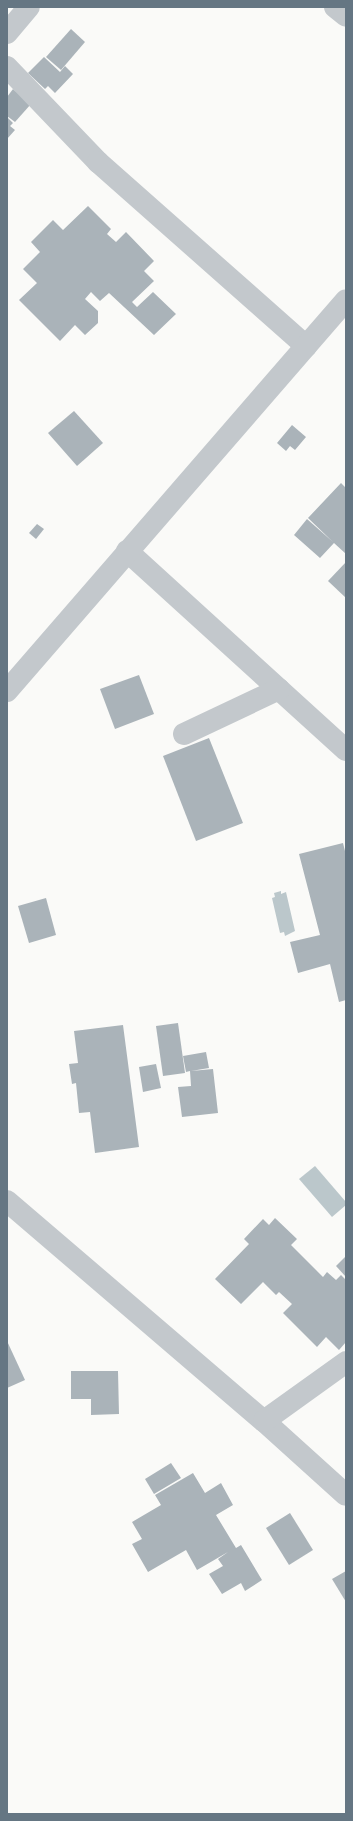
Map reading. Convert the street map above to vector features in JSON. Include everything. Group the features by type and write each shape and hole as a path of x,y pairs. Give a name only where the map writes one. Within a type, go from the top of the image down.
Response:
{"street":[{"path":"7,33 29,7"},
{"path":"335,7 346,16"},
{"path":"7,67 98,162 306,346"},
{"path":"7,692 127,551 346,300"},
{"path":"127,551 346,750"},
{"path":"184,734 279,689"},
{"path":"7,1201 264,1421 346,1495"},
{"path":"264,1421 346,1362"}],"shaded area":[{"path":"281,891 281,894 286,892 295,931 285,936 284,932 280,933 272,898 275,897 274,893"},
{"path":"315,1166 346,1202 346,1205 332,1217 299,1179"}],"building":[{"path":"71,29 85,42 61,70 46,57"},
{"path":"44,57 60,72 65,66 73,74 55,93 48,86 45,89 28,73"},
{"path":"13,89 31,104 15,122 7,116 7,97"},
{"path":"7,117 13,123 10,126 15,130 7,139"},
{"path":"88,206 111,229 107,234 116,242 126,232 154,261 144,271 154,281 132,302 137,307 153,292 176,314 154,335 109,293 100,301 91,292 85,299 98,311 98,323 85,335 75,325 60,341 19,300 37,283 23,269 40,252 31,242 53,220 63,230"},
{"path":"74,411 103,443 77,466 48,433"},
{"path":"292,425 306,437 295,450 290,446 286,451 277,443"},
{"path":"341,483 346,488 346,554 334,543 320,558 294,535 307,519 333,542 308,518"},
{"path":"37,524 44,529 36,539 29,533"},
{"path":"346,562 346,598 328,581"},
{"path":"139,675 154,714 115,729 100,689"},
{"path":"209,738 243,823 196,841 163,756"},
{"path":"343,843 346,855 346,1000 339,1002 330,964 298,973 290,942 320,935 299,854"},
{"path":"46,898 56,935 29,943 18,906"},
{"path":"178,1023 185,1073 163,1076 156,1026"},
{"path":"123,1025 139,1147 95,1153 90,1112 79,1113 76,1083 72,1084 69,1064 78,1063 74,1031"},
{"path":"206,1052 209,1068 191,1071 213,1069 218,1113 182,1117 178,1087 191,1086 190,1071 186,1072 183,1056"},
{"path":"156,1064 161,1088 143,1092 139,1067"},
{"path":"275,1218 297,1239 291,1245 323,1277 327,1272 336,1280 341,1275 346,1280 346,1342 339,1350 326,1337 317,1347 283,1313 292,1304 279,1292 276,1295 263,1282 241,1304 215,1279 249,1244 244,1239 263,1219 269,1225"},
{"path":"346,1256 346,1277 336,1266"},
{"path":"7,1341 25,1380 7,1388"},
{"path":"71,1371 118,1371 119,1414 91,1415 91,1399 71,1399"},
{"path":"171,1463 181,1478 154,1494 145,1479"},
{"path":"193,1473 205,1493 221,1483 233,1505 216,1515 236,1548 241,1545 262,1580 245,1591 241,1583 222,1594 209,1574 223,1566 218,1559 228,1552 197,1570 186,1550 148,1572 132,1544 142,1539 132,1522 161,1505 155,1495"},
{"path":"290,1513 313,1550 289,1565 266,1528"},
{"path":"346,1571 346,1602 332,1579"}]}
